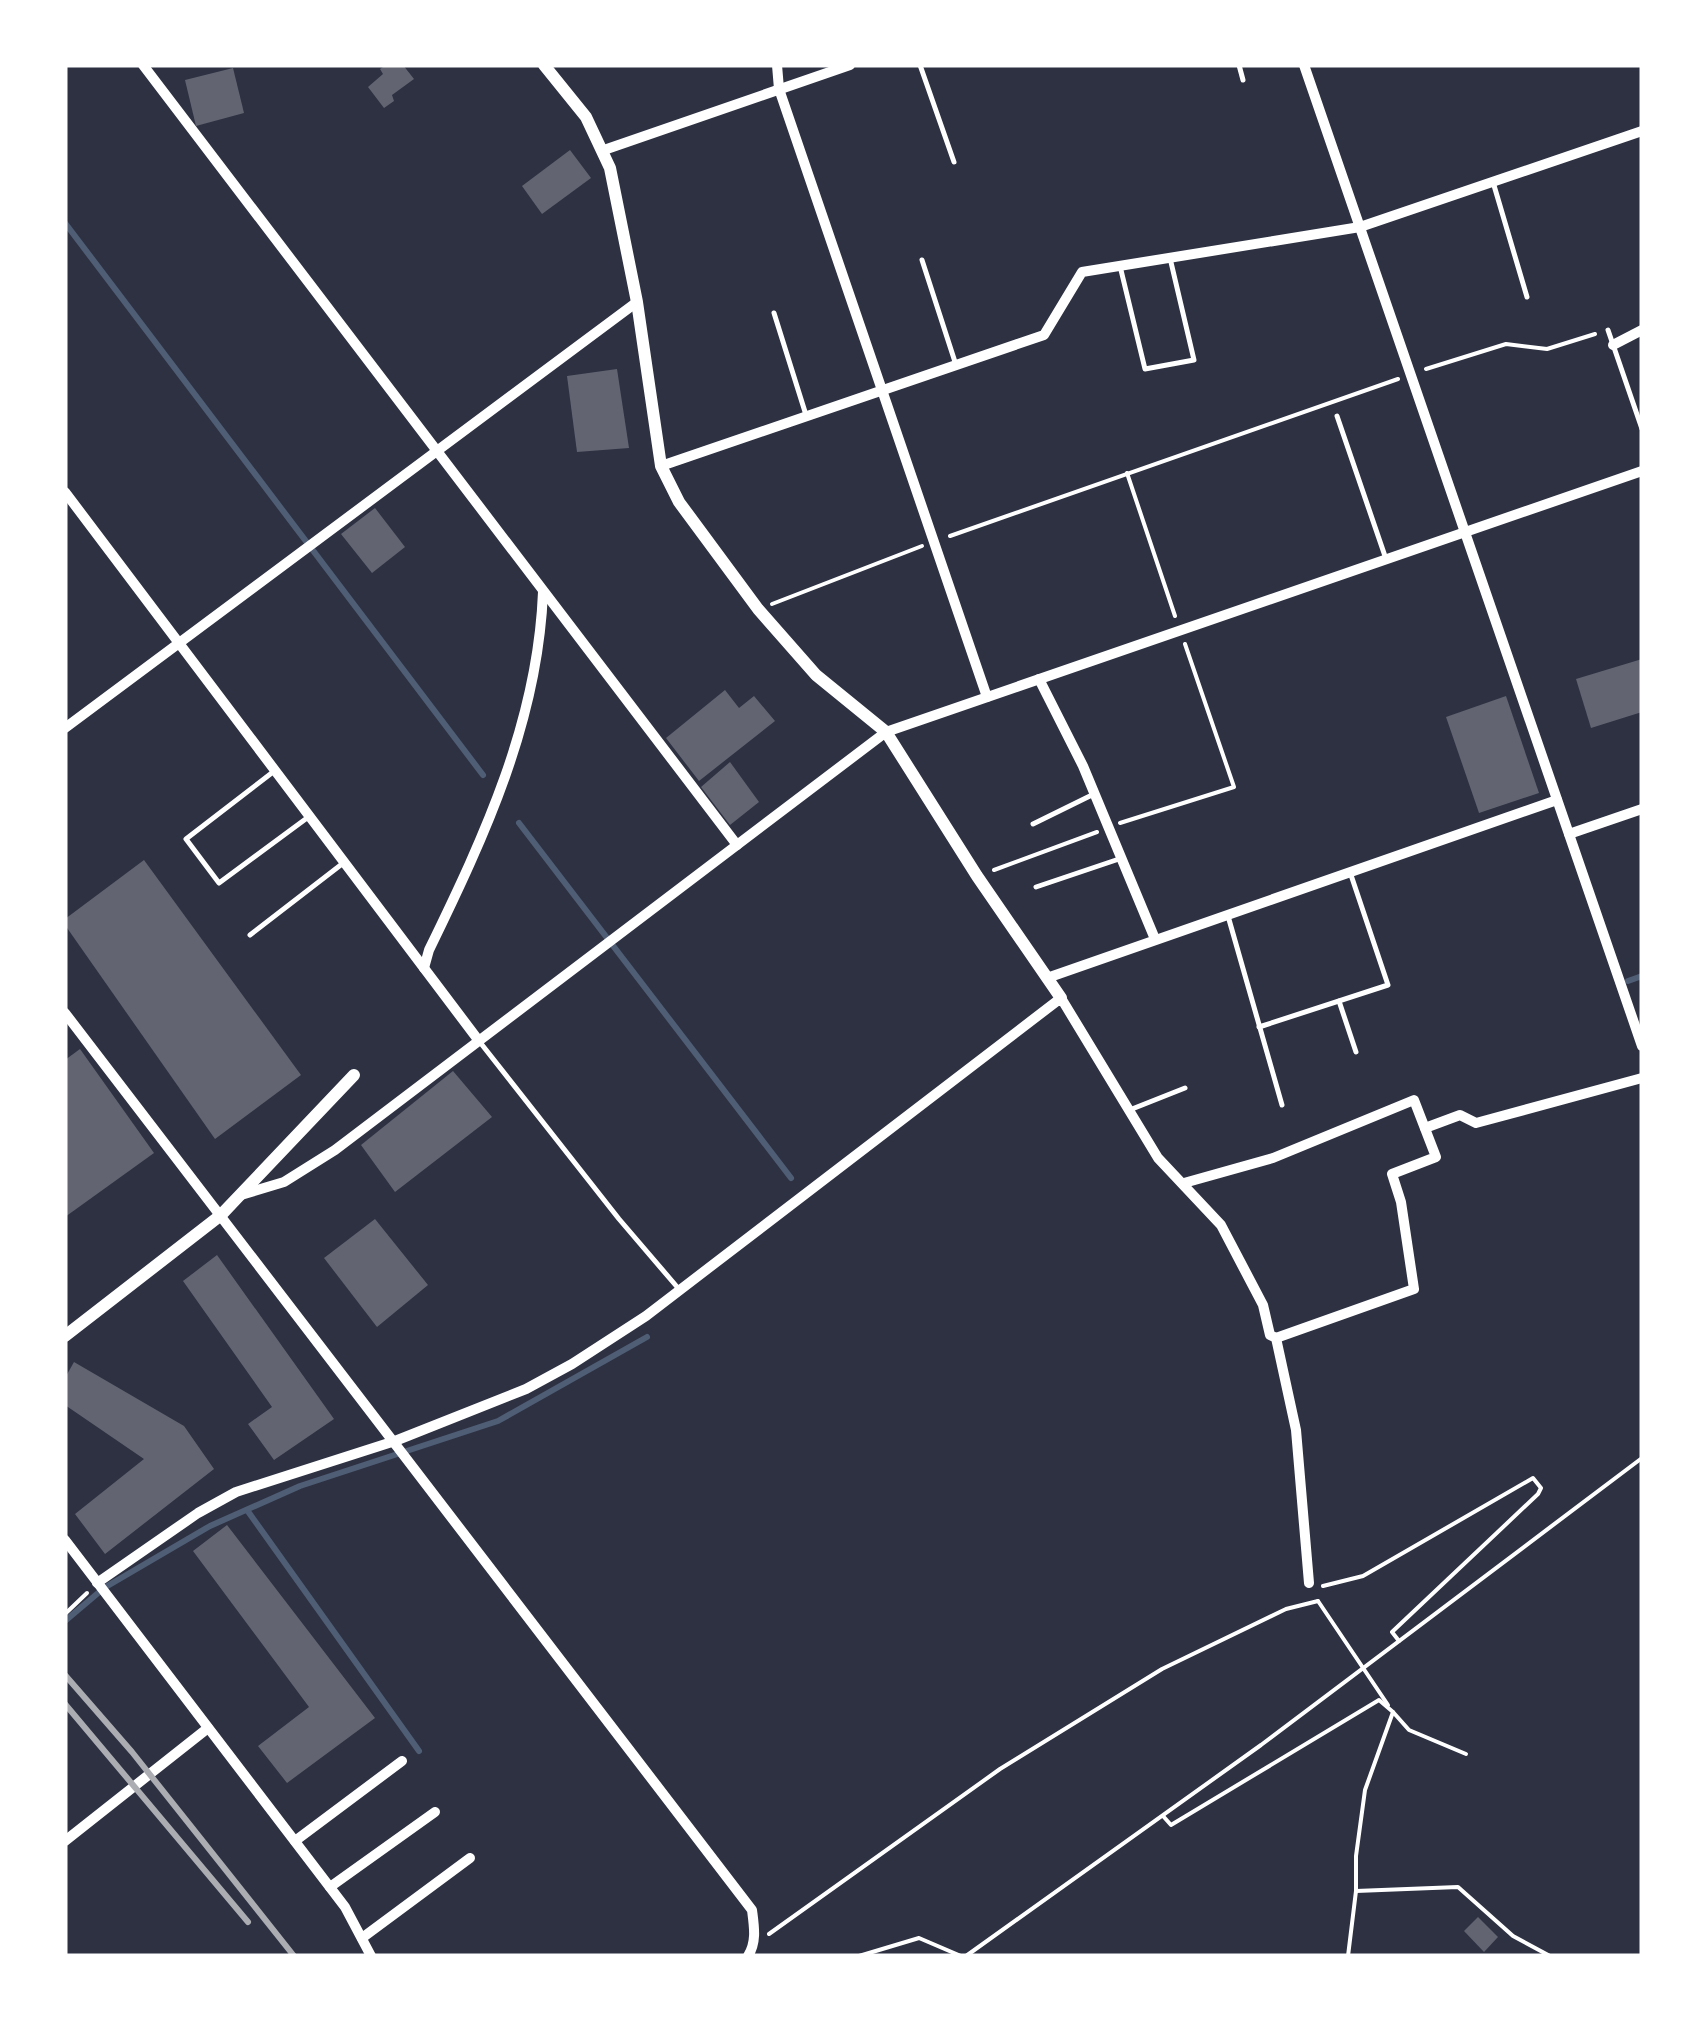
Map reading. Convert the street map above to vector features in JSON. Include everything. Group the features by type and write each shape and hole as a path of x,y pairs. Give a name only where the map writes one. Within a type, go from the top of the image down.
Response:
{"street":[{"path":"144,65 738,845"},
{"path":"544,65 586,118 604,150 620,207 662,466 679,502 758,609 816,675 886,732 1061,998 1158,1158 1221,1224 1262,1305 1270,1335 1276,1338 1414,1289 1402,1202 1392,1174 1436,1157 1414,1100 1272,1158 1184,1182"},
{"path":"777,65 779,89 987,698"},
{"path":"604,150 850,65"},
{"path":"1304,65 1642,1046"},
{"path":"662,466 1044,335 1082,272 1360,228 1642,131"},
{"path":"65,728 637,302"},
{"path":"1613,344 1642,330"},
{"path":"240,1196 284,1182 322,1158 886,732 1642,470"},
{"path":"65,492 480,1041"},
{"path":"424,968 503,786 535,674 543,592"},
{"path":"1039,679 1109,827 1155,939"},
{"path":"1047,978 1557,800"},
{"path":"1569,834 1642,809"},
{"path":"98,1583 198,1512 236,1492 395,1442 526,1390 572,1364 680,1290 1061,998"},
{"path":"65,1013 752,1910 755,1932 748,1956"},
{"path":"65,1336 222,1215 354,1076"},
{"path":"1425,1128 1460,1115 1476,1122 1642,1078"},
{"path":"1276,1338 1296,1430 1309,1583"},
{"path":"65,1540 346,1906 372,1956"},
{"path":"65,1841 208,1728"},
{"path":"295,1840 402,1762"},
{"path":"330,1887 435,1812"},
{"path":"362,1938 470,1858"}],"lane":[{"path":"920,65 954,162"},
{"path":"1239,65 1243,80"},
{"path":"1493,182 1527,297"},
{"path":"1120,266 1145,369 1194,360 1170,258"},
{"path":"922,260 956,365"},
{"path":"774,313 807,417"},
{"path":"1608,330 1642,429"},
{"path":"1337,416 1386,559"},
{"path":"275,770 186,839 219,883 309,816"},
{"path":"1034,824 1094,794"},
{"path":"1036,886 1122,858"},
{"path":"250,935 344,862"},
{"path":"1259,1027 1388,985 1350,872"},
{"path":"1227,914 1282,1105"},
{"path":"1340,1001 1356,1052"},
{"path":"480,1041 619,1219 680,1290"},
{"path":"1131,1110 1185,1088"}],"path":[{"path":"978,876 1234,786 1127,474 1506,344 1547,349 1608,330"},
{"path":"859,1956 919,1938 963,1956 1162,1816 1642,1458"},
{"path":"1309,1583 1320,1586 1363,1576 1533,1478 1540,1488 1538,1494 1392,1632 1399,1641"},
{"path":"65,1614 98,1583"},
{"path":"755,1932 775,1933 1000,1768 1162,1670 1286,1609 1318,1601 1409,1730 1466,1754"},
{"path":"1162,1816 1170,1825 1374,1702 1379,1700 1393,1712"},
{"path":"1346,1955 1365,1790 1393,1712"},
{"path":"1356,1891 1458,1887 1513,1936 1550,1956"}],"building":[{"path":"403,65 414,79 392,95 394,101 384,108 368,87 383,74 380,69"},
{"path":"233,68 244,113 196,126 185,80"},
{"path":"570,150 591,178 542,214 522,186"},
{"path":"617,369 629,448 577,452 567,376"},
{"path":"375,508 405,547 372,573 341,534"},
{"path":"1642,659 1642,712 1591,728 1576,679"},
{"path":"725,690 739,708 754,696 775,721 699,781 666,738"},
{"path":"1506,696 1539,793 1479,813 1446,717"},
{"path":"730,762 759,802 730,825 701,787"},
{"path":"144,860 301,1075 215,1139 65,925 65,919"},
{"path":"80,1049 154,1153 65,1217 65,1060"},
{"path":"453,1071 492,1117 395,1192 361,1145"},
{"path":"375,1219 428,1285 377,1327 324,1258"},
{"path":"217,1255 334,1419 274,1460 248,1424 272,1407 183,1281"},
{"path":"74,1362 184,1426 214,1469 105,1554 75,1514 144,1459 65,1405 65,1378"},
{"path":"227,1525 375,1718 287,1783 258,1746 309,1707 193,1551"},
{"path":"1478,1917 1498,1937 1484,1952 1464,1931"}],"waterway":[{"path":"65,223 483,775"},
{"path":"519,823 791,1178"},
{"path":"1628,981 1642,976"},
{"path":"65,1621 104,1588 210,1526 300,1486 498,1421 647,1337"},
{"path":"247,1510 419,1751"}],"railway":[{"path":"65,1675 132,1752 294,1956"},
{"path":"65,1704 248,1922"}]}
